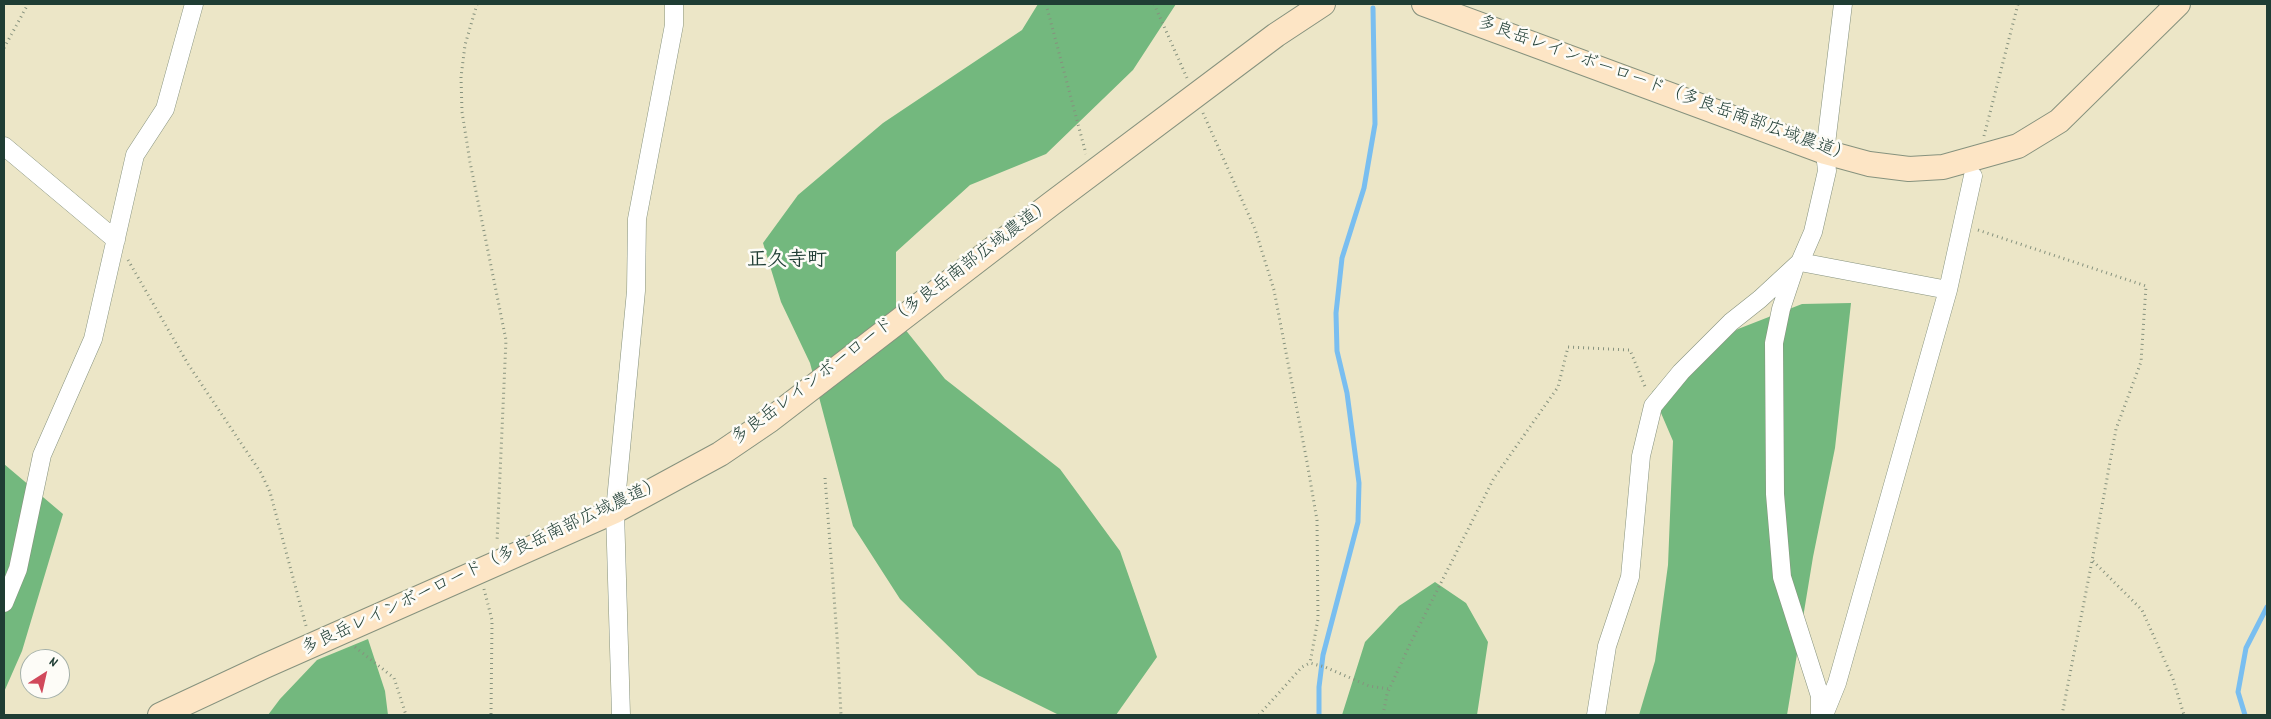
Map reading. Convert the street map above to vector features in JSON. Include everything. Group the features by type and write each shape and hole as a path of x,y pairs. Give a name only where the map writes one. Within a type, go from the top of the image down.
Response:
{"street":[{"path":"4,603 18,569 42,456 93,338 135,155 165,108 194,4"},
{"path":"621,715 616,511 636,291 637,219 674,25 674,4"},
{"name":"多良岳レインボーロード（多良岳南部広域農道）","path":"160,715 487,567 616,511 712,458 770,420 1276,34 1323,4"},
{"name":"多良岳レインボーロード（多良岳南部広域農道）","path":"1424,4 1825,152 1869,164 1909,169 1943,167 2018,146 2059,121 2178,4"},
{"path":"1822,715 1820,696 1782,578 1775,494 1774,343 1781,309 1797,266 1813,232 1827,171 1825,152 1843,4"},
{"path":"4,146 116,240"},
{"path":"1822,715 1837,683 1948,290 1973,176"},
{"path":"1797,266 1948,290"},
{"path":"1596,715 1607,646 1630,577 1641,456 1653,406 1681,372 1731,322 1797,266"}],"path":[{"path":"4,48 28,4"},
{"path":"477,4 465,45 461,77 462,112 470,162 506,340 487,567 492,620 491,715"},
{"path":"1046,4 1092,174"},
{"path":"1154,4 1256,229 1274,290 1317,520 1318,620 1311,664"},
{"path":"1984,140 2018,4"},
{"path":"1963,225 2146,286 2142,362 2116,429 2062,715"},
{"path":"116,240 188,364 261,473 270,492 311,646"},
{"path":"1383,715 1390,689 1410,644 1494,478 1558,387 1568,347 1630,350 1653,406"},
{"path":"825,478 841,715"},
{"path":"2092,561 2142,610 2173,679 2184,715"},
{"path":"338,635 394,678 406,715"},
{"path":"1259,715 1302,667 1311,664 1325,666 1369,686 1390,689"}],"green space":[{"path":"1038,4 1176,4 1133,70 1046,154 970,185 896,252 896,318 945,379 1060,469 1120,551 1157,657 1116,715 1059,715 978,675 900,599 853,526 810,363 781,302 763,243 798,195 883,123 1022,30"},
{"path":"1851,303 1835,448 1813,557 1787,715 1639,715 1655,661 1668,565 1673,441 1652,392 1675,371 1738,329 1802,304"},
{"path":"4,464 63,514 23,649 20,649 20,656 4,692"},
{"path":"1435,582 1466,603 1488,642 1477,715 1342,715 1365,642 1399,606"},
{"path":"368,639 385,691 388,715 268,715 280,699 317,660"}],"waterway":[{"path":"1319,715 1319,687 1323,655 1358,522 1359,483 1347,393 1337,351 1336,313 1342,258 1364,188 1375,124 1373,8"},
{"path":"2245,715 2238,692 2246,648 2267,607"}],"district":[{"name":"正久寺町","path":"787,262"}]}
